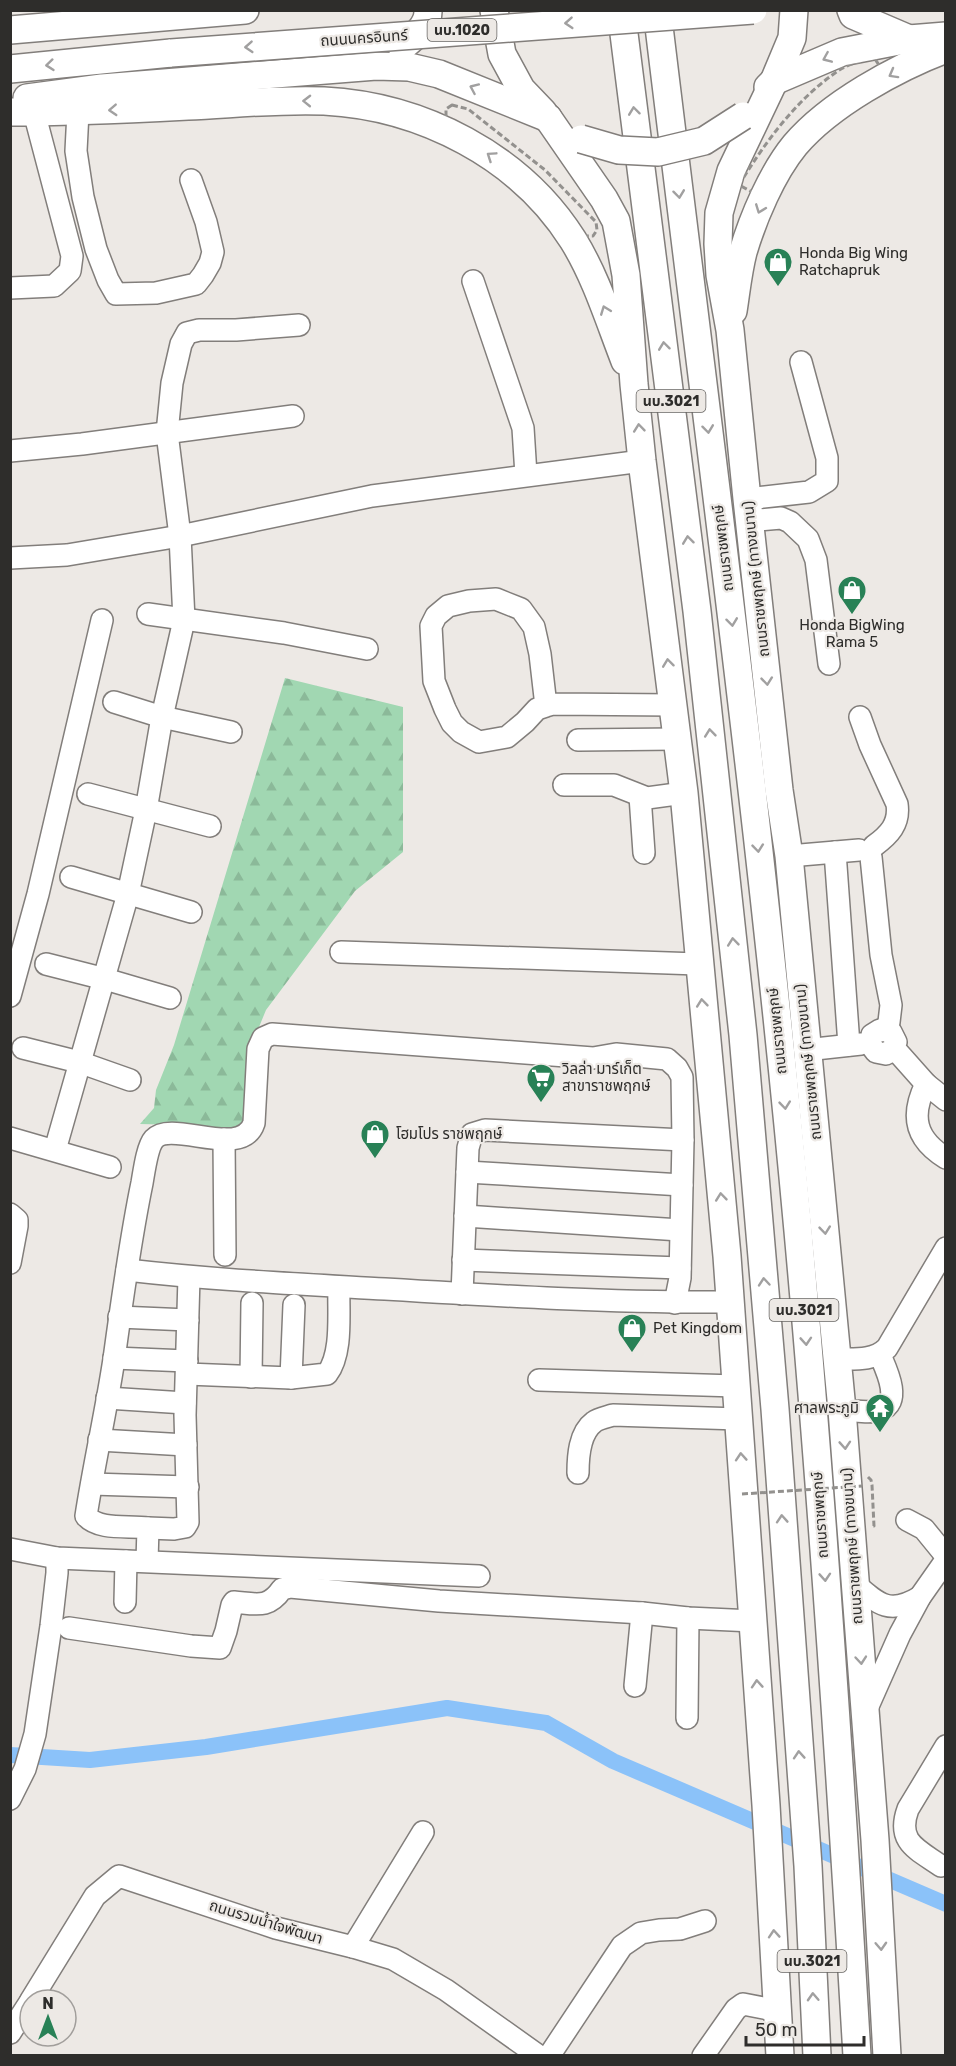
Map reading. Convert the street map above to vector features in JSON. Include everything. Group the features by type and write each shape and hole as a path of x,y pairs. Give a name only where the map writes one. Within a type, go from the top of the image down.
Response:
{"main road":[{"path":"10,30 245,10"},
{"path":"376,66 419,33 428,16 428,10"},
{"path":"494,10 502,54 521,89 548,118 581,139 619,150 658,152 704,141 743,116 774,81 842,51 909,39 945,36"},
{"name":"นบ.3021","path":"621,10 697,611 743,1035 808,1866 817,2055"},
{"name":"ถนนราชพฤกษ์","path":"657,10 751,778 798,1232 844,1830 857,2055"},
{"name":"ถนนนครอินทร์","path":"10,69 171,52 753,10"},
{"name":"ถนนราชพฤกษ์ (ทางขนาน)","path":"794,10 792,38 731,171 719,213 720,275 730,330 779,790 789,856 842,1410 875,1840 887,2055"},
{"path":"851,10 853,15 869,23 909,39"},
{"path":"730,330 743,253 764,199 779,168 795,145 826,115 901,70 945,49"},
{"name":"ถนนนครอินทร์","path":"10,100 102,88 376,66 409,67 439,74 548,118"},
{"path":"22,112 78,112 286,100 326,101 368,106 426,122 495,157 538,196 573,240 591,272 634,384"},
{"name":"นบ.3021","path":"548,118 604,199 616,221 626,275 642,461 684,793 698,964 727,1256 766,1805 780,2055"},
{"path":"798,1232 805,1211 806,1120 813,1109"},
{"path":"727,1256 737,1271 755,1386 759,1396 774,1409"}],"street":[{"path":"10,288 54,286 70,271 72,264 70,246 22,112"},
{"path":"78,112 76,151 83,197 96,249 116,294 156,293 196,284 203,275 213,252 206,222 191,180"},
{"path":"473,281 523,428 526,475"},
{"path":"55,1150 128,894 146,810 162,717 184,620 180,536 167,433 172,383 181,344 187,333 199,330 236,330 300,325"},
{"path":"748,510 809,492 827,481 827,458 801,362"},
{"path":"10,451 293,416"},
{"path":"10,558 68,555 180,536 372,496 642,461"},
{"path":"748,510 790,522 808,539 816,560 829,664"},
{"path":"546,706 540,654 534,627 521,609 495,599 469,601 448,606 436,616 431,626 434,681 452,723 461,732 479,742 507,737 537,709 553,704 674,705"},
{"path":"148,614 284,633 367,649"},
{"path":"10,996 38,894 102,620"},
{"path":"114,702 162,717 231,732"},
{"path":"789,856 868,851 889,835 895,825 898,814 897,804 860,717"},
{"path":"578,740 677,739"},
{"path":"564,785 614,785 647,798 684,793"},
{"path":"88,794 210,826"},
{"path":"640,796 644,853"},
{"path":"868,851 881,955 891,1005 889,1022 883,1040"},
{"path":"835,852 849,1045"},
{"path":"70,877 191,912"},
{"path":"341,952 698,964"},
{"path":"46,964 105,978 170,998"},
{"path":"189,1277 185,1403 189,1509 187,1525 174,1529 123,1527 91,1521 86,1516 114,1358 133,1226 153,1140 161,1134 170,1133 224,1139 242,1137 252,1128 258,1050 263,1038 272,1034 593,1058 616,1054 667,1059 677,1068 682,1077 680,1268 679,1289 675,1303"},
{"path":"806,1050 883,1040"},
{"path":"883,1040 945,1100"},
{"path":"23,1048 79,1062 130,1080"},
{"path":"926,1084 916,1117 923,1137 945,1158"},
{"path":"462,1294 468,1148 472,1134 485,1130 683,1140"},
{"path":"10,1138 110,1167"},
{"path":"224,1139 225,1255"},
{"path":"467,1172 682,1185"},
{"path":"10,1214 17,1220 10,1263"},
{"path":"465,1216 680,1230"},
{"path":"837,1359 880,1355 894,1338 945,1248"},
{"path":"463,1260 680,1268"},
{"path":"127,1270 189,1277 462,1294 675,1303 730,1302"},
{"path":"114,1358 251,1377 291,1378 327,1374 333,1367 337,1350 339,1287"},
{"path":"251,1377 252,1303"},
{"path":"291,1378 294,1305"},
{"path":"119,1317 188,1320"},
{"path":"842,1410 879,1411 888,1406 891,1387 880,1355"},
{"path":"539,1380 736,1386"},
{"path":"107,1398 185,1403"},
{"path":"578,1473 578,1456 586,1429 596,1421 613,1415 739,1419"},
{"path":"99,1440 186,1445"},
{"path":"92,1484 188,1488"},
{"path":"866,1713 900,1634 945,1558 924,1529 907,1520"},
{"path":"125,1602 148,1528"},
{"path":"10,1549 57,1558 479,1576"},
{"path":"10,1799 25,1769 35,1734 55,1594 57,1558"},
{"path":"439,1601 441,1575"},
{"path":"855,1584 875,1602 885,1606 905,1606 920,1597"},
{"path":"69,1628 191,1646 220,1648 234,1602 267,1603 272,1601 282,1589 291,1587 439,1601 753,1621"},
{"path":"635,1686 642,1613"},
{"path":"687,1718 688,1618"},
{"path":"941,1866 906,1840 904,1819 945,1749"},
{"path":"353,1947 423,1832"},
{"name":"ถนนรวมน้ำใจพัฒนา","path":"38,1988 96,1896 119,1876 276,1928 393,1959 438,1985 539,2055"},
{"path":"549,2055 622,1946 641,1933 681,1929 705,1921"},
{"path":"703,2055 736,2009 743,2004 779,2012"},
{"name":"ถนนรวมน้ำใจพัฒนา","path":"10,2033 18,2020"}],"path":[{"path":"742,1494 862,1486"}],"green space":[{"path":"285,678 403,707 403,852 355,891 266,1010 252,1044 243,1127 140,1124 154,1108 156,1090 174,1045"}],"waterway":[{"path":"10,1755 90,1760 206,1747 447,1708 546,1723 613,1761 946,1904"}],"place":[{"name":"Honda Big Wing Ratchapruk","path":"778,288"},
{"name":"Honda BigWing Rama 5","path":"852,616"},
{"name":"วิลล่า มาร์เก็ต สาขาราชพฤกษ์","path":"541,1104"},
{"name":"โฮมโปร ราชพฤกษ์","path":"375,1160"},
{"name":"Pet Kingdom","path":"632,1354"},
{"name":"ศาลพระภูมิ","path":"880,1434"}]}
